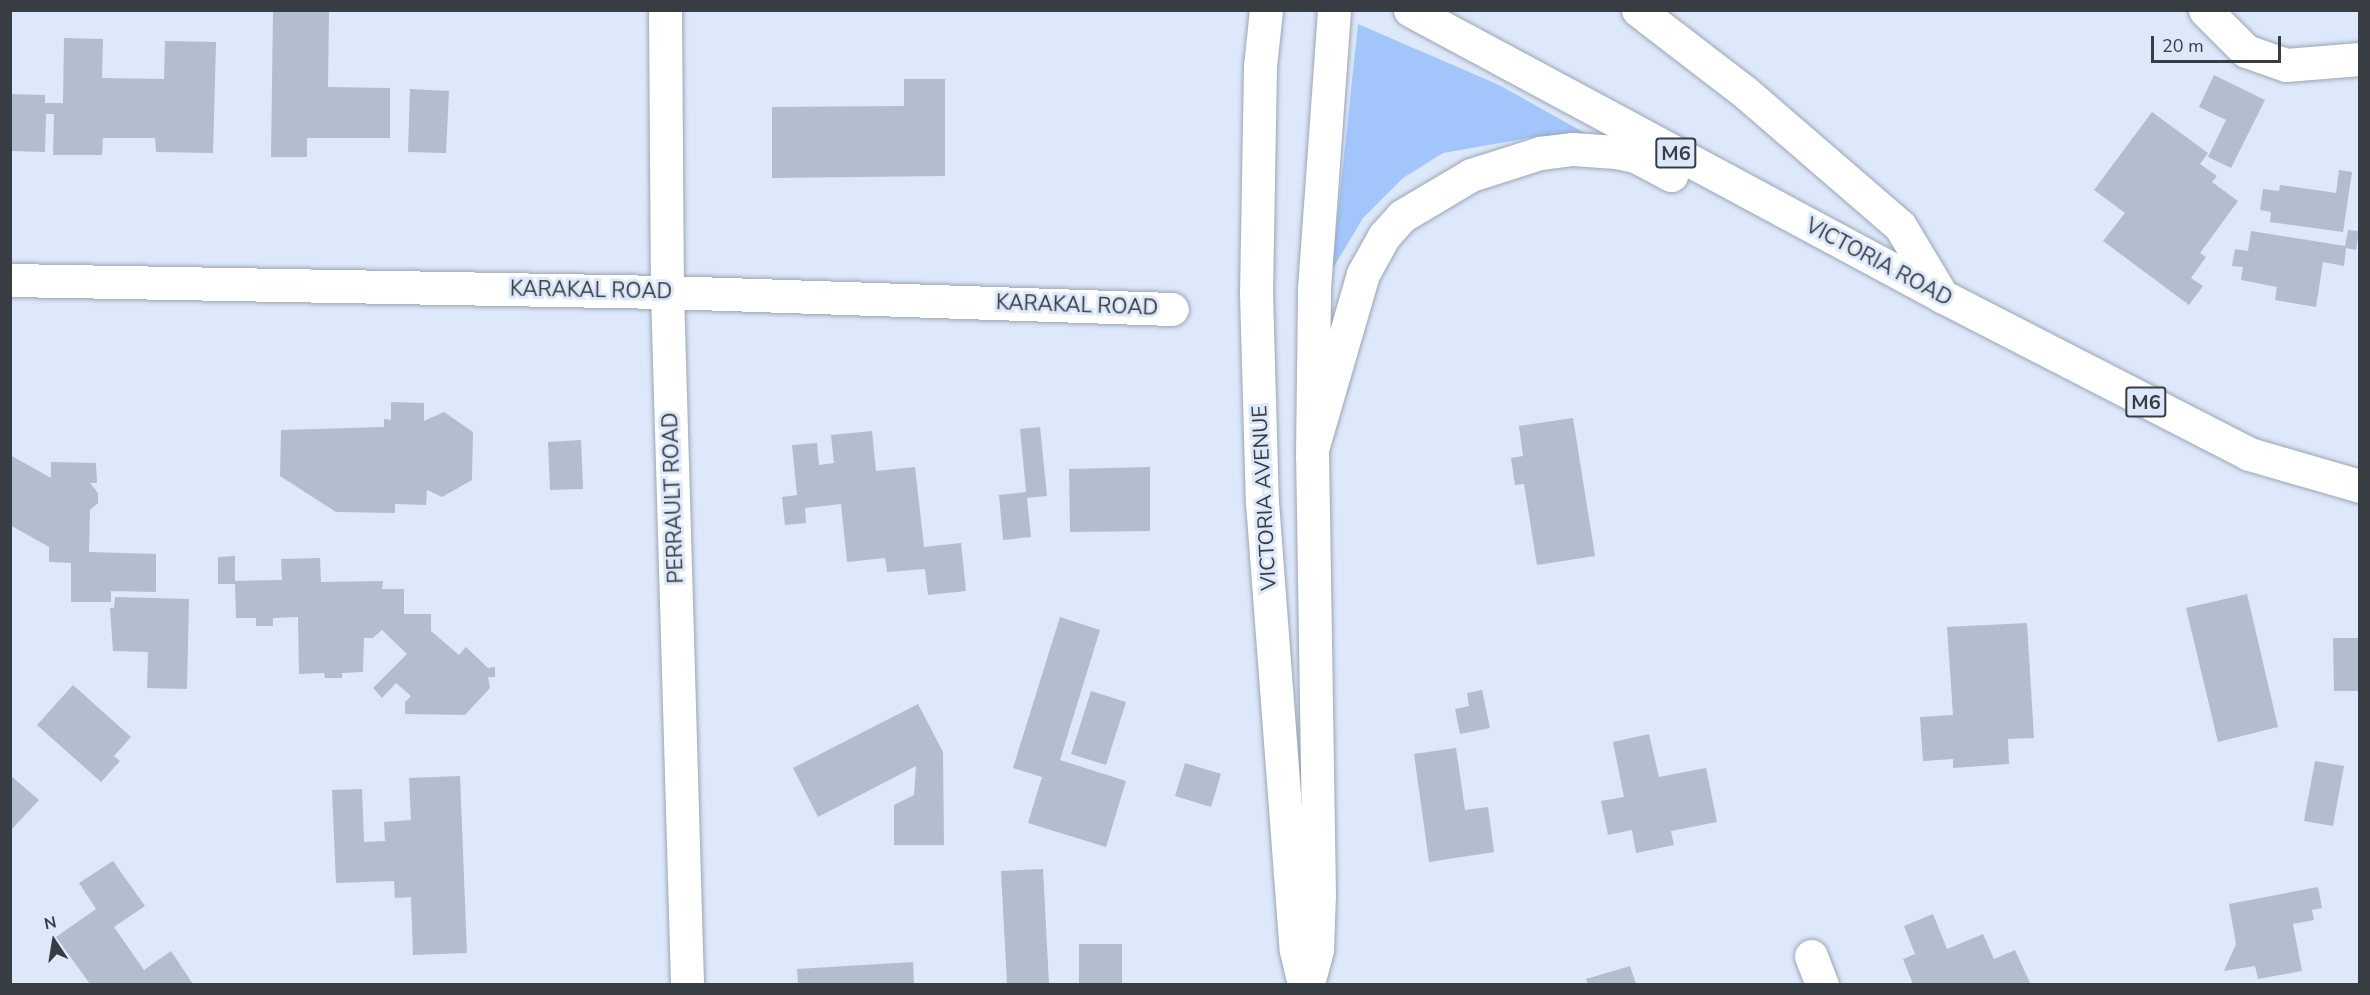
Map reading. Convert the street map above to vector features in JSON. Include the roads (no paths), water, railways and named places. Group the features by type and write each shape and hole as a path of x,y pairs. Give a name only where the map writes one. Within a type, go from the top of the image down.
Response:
{"street":[{"name":"PERRAULT ROAD","path":"665,10 667,292 687,984"},
{"name":"VICTORIA AVENUE","path":"1266,10 1260,66 1256,292 1262,502 1296,950 1306,984"},
{"name":"VICTORIA AVENUE","path":"1306,984 1316,960 1319,896 1312,446 1314,289 1334,10"},
{"name":"VICTORIA ROAD","path":"1410,10 1942,296 2249,454 2360,486"},
{"path":"1638,10 1754,100 1892,218 1942,296"},
{"path":"2205,10 2246,51 2286,65 2360,59"},
{"path":"1312,446 1363,274 1384,236 1402,216 1433,195 1508,161 1540,153 1584,149 1635,156 1693,186 1751,194"},
{"name":"KARAKAL ROAD","path":"10,280 667,292 1172,309"}]}
